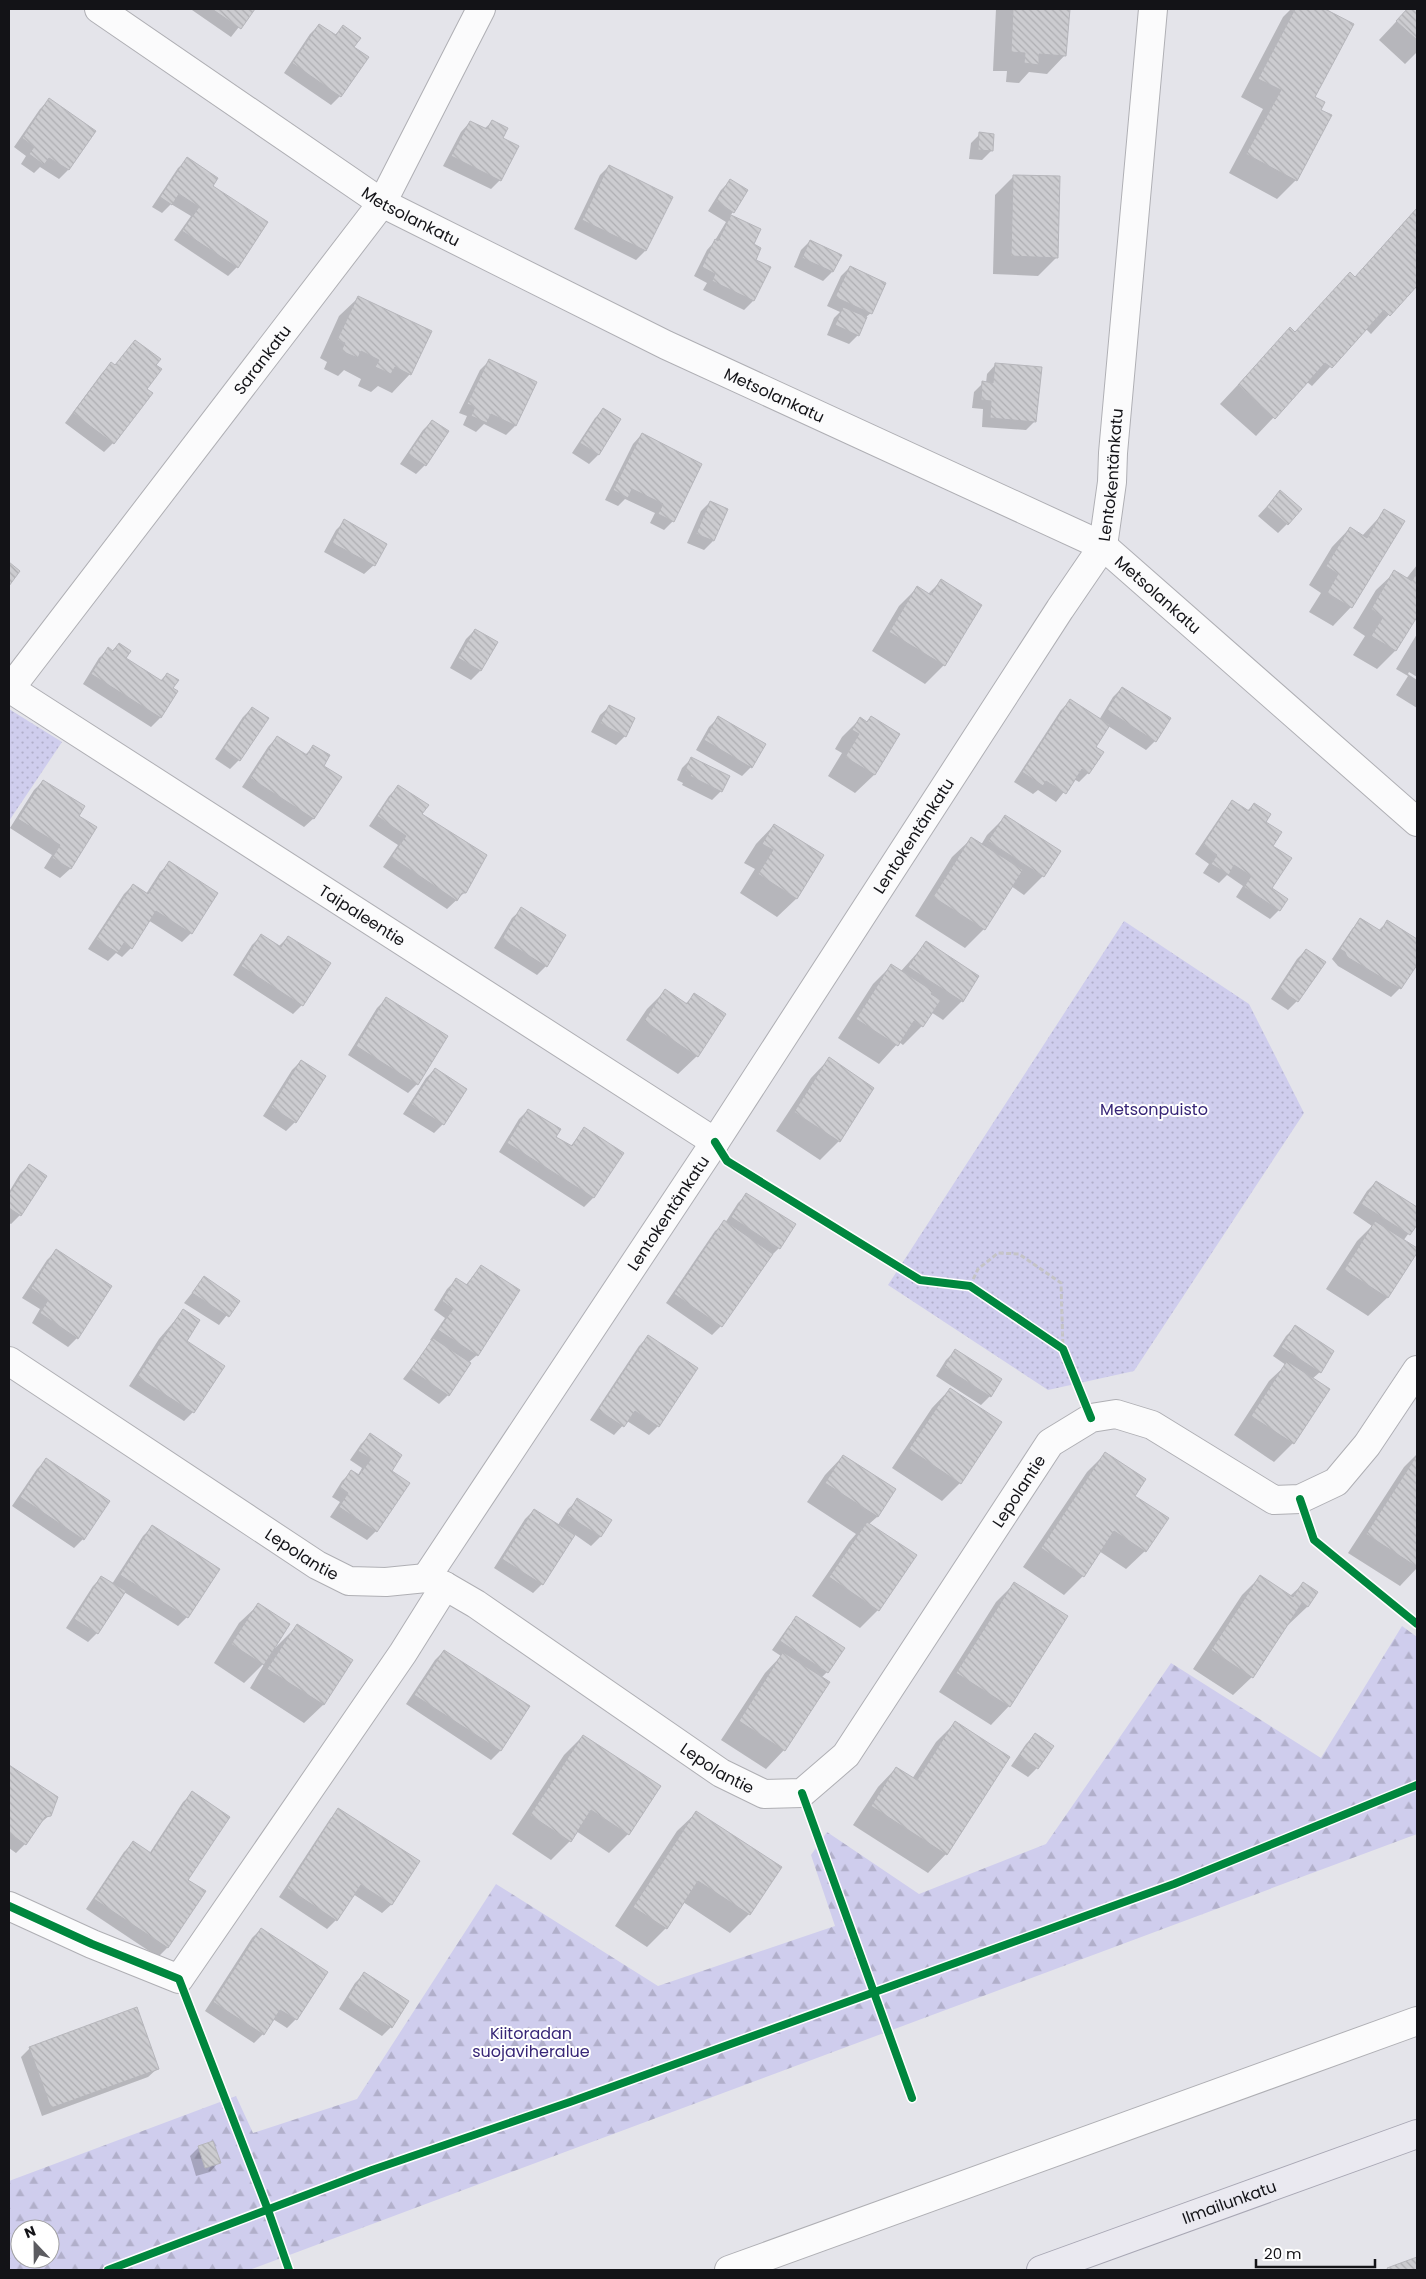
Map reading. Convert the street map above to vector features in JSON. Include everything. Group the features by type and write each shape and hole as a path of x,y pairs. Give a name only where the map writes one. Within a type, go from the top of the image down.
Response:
{"main road":[{"name":"Ilmailunkatu","path":"1041,2270 1417,2134"}],"street":[{"name":"Metsolankatu","path":"99,9 382,202 666,345 1103,546 1413,808"},
{"name":"Sarankatu","path":"9,689 382,202 482,9"},
{"name":"Lentokentänkatu","path":"9,1906 92,1944 179,1979 403,1653 435,1582 715,1142 1060,608 1103,546 1112,482 1113,453 1153,9"},
{"name":"Taipaleentie","path":"9,689 715,1142"},
{"name":"Lepolantie","path":"9,1361 317,1565 348,1581 435,1582 476,1604 721,1774 764,1794 802,1793 846,1755 1050,1444 1091,1418 1116,1414 1152,1425 1274,1500 1300,1500 1336,1482 1367,1445 1417,1370"},
{"path":"729,2270 1417,2021"}],"path":[{"path":"977,1291 966,1285 978,1269 998,1253 1019,1254 1061,1283 1062,1349 1066,1357"},
{"path":"1055,1344 1062,1349"}],"green space":[{"path":"9,709 62,742 9,821"},
{"name":"Metsonpuisto","path":"1124,921 1249,1004 1304,1113 1134,1371 1048,1390 888,1285"},
{"name":"Kiitoradan suojaviheralue","path":"1402,1626 1417,1637 1417,1834 249,2270 9,2270 9,2181 236,2096 253,2133 357,2099 496,1884 658,1986 835,1926 811,1855 827,1832 919,1894 1046,1844 1171,1663 1321,1758"}],"building":[{"path":"212,9 255,9 241,29"},
{"path":"1013,9 1070,9 1066,56 1039,54 1039,65 1024,63 1025,53 1011,52"},
{"path":"1295,9 1325,9 1354,24 1315,97 1325,102 1321,110 1332,115 1297,181 1246,154 1281,90 1258,79"},
{"path":"1407,9 1417,9 1417,40 1396,21"},
{"path":"319,24 336,35 343,25 361,38 354,47 369,57 341,97 292,63"},
{"path":"49,98 96,131 69,170 49,158 44,165 29,154 34,147 22,138"},
{"path":"492,120 508,128 503,138 519,146 501,181 451,156 470,121 487,129"},
{"path":"979,132 994,134 993,151 978,150"},
{"path":"187,157 218,178 213,186 268,222 238,268 182,231 199,207 179,194 172,205 160,197"},
{"path":"609,165 673,197 646,251 582,220"},
{"path":"1013,175 1060,176 1058,258 1011,256"},
{"path":"730,179 748,190 734,213 716,201"},
{"path":"1417,208 1417,286 1390,316 1384,310 1332,368 1325,363 1275,419 1238,385 1290,327 1295,332 1350,272 1355,277"},
{"path":"731,215 761,229 754,244 761,248 756,260 771,267 754,301 712,281 715,274 702,267 715,239 718,241"},
{"path":"810,240 842,255 833,272 802,258"},
{"path":"850,266 886,283 872,314 835,297"},
{"path":"358,296 432,331 411,375 395,367 391,374 375,367 379,360 361,351 358,358 341,351 345,343 337,340"},
{"path":"843,307 867,317 859,336 835,325"},
{"path":"135,340 161,359 156,365 162,369 147,389 153,393 114,444 73,413 111,362 115,365"},
{"path":"489,359 537,382 516,426 491,414 487,423 471,416 475,407 467,404"},
{"path":"995,363 1042,367 1036,422 990,418 991,401 981,400 982,381 993,383"},
{"path":"603,408 621,419 599,455 580,443"},
{"path":"432,420 449,431 426,466 408,454"},
{"path":"642,433 702,464 674,522 658,514 663,504 632,489 628,498 613,490"},
{"path":"1280,490 1302,509 1288,525 1267,507"},
{"path":"710,501 728,509 714,541 696,534"},
{"path":"1384,509 1405,521 1352,608 1327,593 1338,574 1326,566 1350,527 1367,538"},
{"path":"344,519 387,544 375,566 332,543"},
{"path":"9,562 20,571 9,586"},
{"path":"1394,570 1412,581 1417,571 1417,617 1396,651 1371,636 1383,617 1371,609"},
{"path":"941,579 982,605 945,666 889,632 917,586 931,595"},
{"path":"475,629 498,642 481,671 458,658"},
{"path":"119,643 131,651 126,658 162,681 167,673 179,680 173,688 178,691 161,718 91,674 108,647 113,651"},
{"path":"1122,687 1171,718 1156,742 1107,710"},
{"path":"1070,699 1110,725 1096,747 1104,752 1089,774 1082,769 1066,794 1046,781 1043,786 1022,772"},
{"path":"609,705 635,718 626,737 600,723"},
{"path":"252,707 269,718 240,761 223,749"},
{"path":"718,716 766,744 752,768 704,740"},
{"path":"871,716 900,734 875,775 845,757 859,734 852,730 860,717 867,722"},
{"path":"277,736 307,755 313,745 330,755 324,766 342,777 314,819 250,778"},
{"path":"691,757 730,776 722,792 690,776 691,774 685,770"},
{"path":"43,780 85,806 79,816 97,827 71,869 52,858 60,845 18,819"},
{"path":"398,785 429,805 422,814 487,855 466,893 462,893 457,901 391,857 406,836 377,816"},
{"path":"1232,800 1249,811 1254,803 1271,814 1266,822 1282,832 1273,846 1292,858 1272,888 1288,899 1280,911 1244,887 1251,876 1234,865 1229,875 1211,864 1217,855 1203,845"},
{"path":"1005,815 1061,851 1044,877 988,841"},
{"path":"774,824 824,855 797,899 758,874 773,850 762,844"},
{"path":"971,837 1023,870 985,930 933,897"},
{"path":"169,861 218,893 192,934 156,911 132,949 124,943 118,953 96,939 133,884 148,894"},
{"path":"521,907 566,935 547,967 502,939"},
{"path":"1360,918 1381,931 1387,920 1417,939 1417,965 1401,989 1347,957 1345,952 1340,949"},
{"path":"261,934 281,947 288,936 331,963 303,1006 241,966"},
{"path":"926,941 979,976 963,1002 908,967"},
{"path":"1306,949 1326,962 1298,1002 1279,989"},
{"path":"891,964 933,991 931,994 941,1000 923,1027 914,1021 898,1046 856,1019"},
{"path":"665,989 687,1004 694,993 726,1014 698,1057 644,1021"},
{"path":"386,997 448,1036 418,1085 356,1046"},
{"path":"829,1057 874,1088 840,1142 794,1112"},
{"path":"301,1060 326,1076 296,1123 271,1107"},
{"path":"435,1068 467,1089 444,1125 411,1104"},
{"path":"528,1109 561,1129 556,1137 572,1146 584,1127 624,1153 594,1198 507,1143"},
{"path":"29,1164 47,1176 21,1216 9,1208 9,1194"},
{"path":"1376,1181 1417,1207 1417,1225 1410,1235 1361,1204"},
{"path":"746,1193 796,1224 780,1249 731,1217"},
{"path":"724,1220 773,1254 722,1327 674,1294"},
{"path":"1375,1221 1417,1248 1417,1253 1388,1298 1344,1270"},
{"path":"56,1249 112,1286 78,1339 40,1313 48,1300 31,1288"},
{"path":"481,1265 520,1290 478,1356 438,1330 453,1309 442,1301 456,1278 467,1285"},
{"path":"204,1276 240,1301 229,1317 192,1293"},
{"path":"183,1309 200,1320 187,1341 225,1366 194,1413 137,1377"},
{"path":"1295,1325 1334,1351 1321,1373 1281,1347"},
{"path":"648,1335 698,1368 659,1427 635,1411 624,1427 598,1410"},
{"path":"433,1338 471,1363 449,1396 411,1370"},
{"path":"955,1349 1002,1379 991,1397 944,1367"},
{"path":"1287,1361 1330,1389 1294,1444 1251,1416"},
{"path":"950,1388 1002,1422 961,1484 909,1449"},
{"path":"370,1433 402,1455 392,1471 410,1483 377,1532 339,1507 348,1493 340,1487 351,1470 359,1475 371,1459 358,1451"},
{"path":"1105,1452 1146,1479 1135,1496 1169,1518 1146,1552 1114,1531 1084,1577 1041,1548"},
{"path":"843,1455 896,1489 878,1517 825,1483"},
{"path":"1417,1455 1417,1567 1366,1534"},
{"path":"46,1458 110,1501 84,1540 20,1497"},
{"path":"577,1498 612,1520 601,1537 567,1515"},
{"path":"534,1509 575,1535 543,1585 502,1559"},
{"path":"867,1522 917,1555 879,1611 829,1577"},
{"path":"152,1525 220,1569 188,1618 120,1575"},
{"path":"1260,1575 1293,1597 1303,1582 1318,1592 1308,1607 1302,1603 1253,1678 1211,1650"},
{"path":"101,1576 126,1591 98,1634 74,1619"},
{"path":"1014,1582 1068,1616 1010,1707 956,1673"},
{"path":"258,1603 290,1624 264,1665 231,1644"},
{"path":"796,1616 845,1648 828,1673 780,1641"},
{"path":"297,1624 353,1660 324,1705 267,1669"},
{"path":"444,1650 530,1706 501,1751 414,1695"},
{"path":"783,1652 830,1682 785,1751 739,1721"},
{"path":"955,1721 1010,1757 947,1855 871,1806 896,1767 917,1780"},
{"path":"1035,1733 1054,1746 1038,1769 1019,1756"},
{"path":"583,1735 661,1786 629,1835 591,1810 571,1842 530,1815"},
{"path":"9,1765 58,1797 51,1816 45,1817 26,1845 9,1833"},
{"path":"192,1791 230,1817 188,1880 206,1891 168,1948 94,1899 133,1841 151,1853"},
{"path":"338,1808 420,1861 392,1905 361,1885 337,1921 287,1888"},
{"path":"696,1811 782,1867 750,1915 698,1881 667,1929 633,1907"},
{"path":"261,1928 328,1972 297,2020 280,2010 264,2035 213,2002"},
{"path":"364,1972 409,2001 392,2028 347,1999"},
{"path":"137,2007 159,2069 51,2108 29,2047"},
{"path":"213,2141 221,2163 205,2168 198,2146"},
{"path":"1417,2257 1417,2270 1388,2270 1387,2268"}],"cycle path":[{"path":"715,1142 727,1161 920,1280 970,1286 1063,1349 1091,1418"},
{"path":"1300,1499 1314,1540 1417,1624"},
{"path":"108,2270 372,2170 570,2102 1174,1884 1417,1785"},
{"path":"802,1793 912,2098"},
{"path":"9,1906 92,1944 179,1979 268,2210 289,2270"}]}
